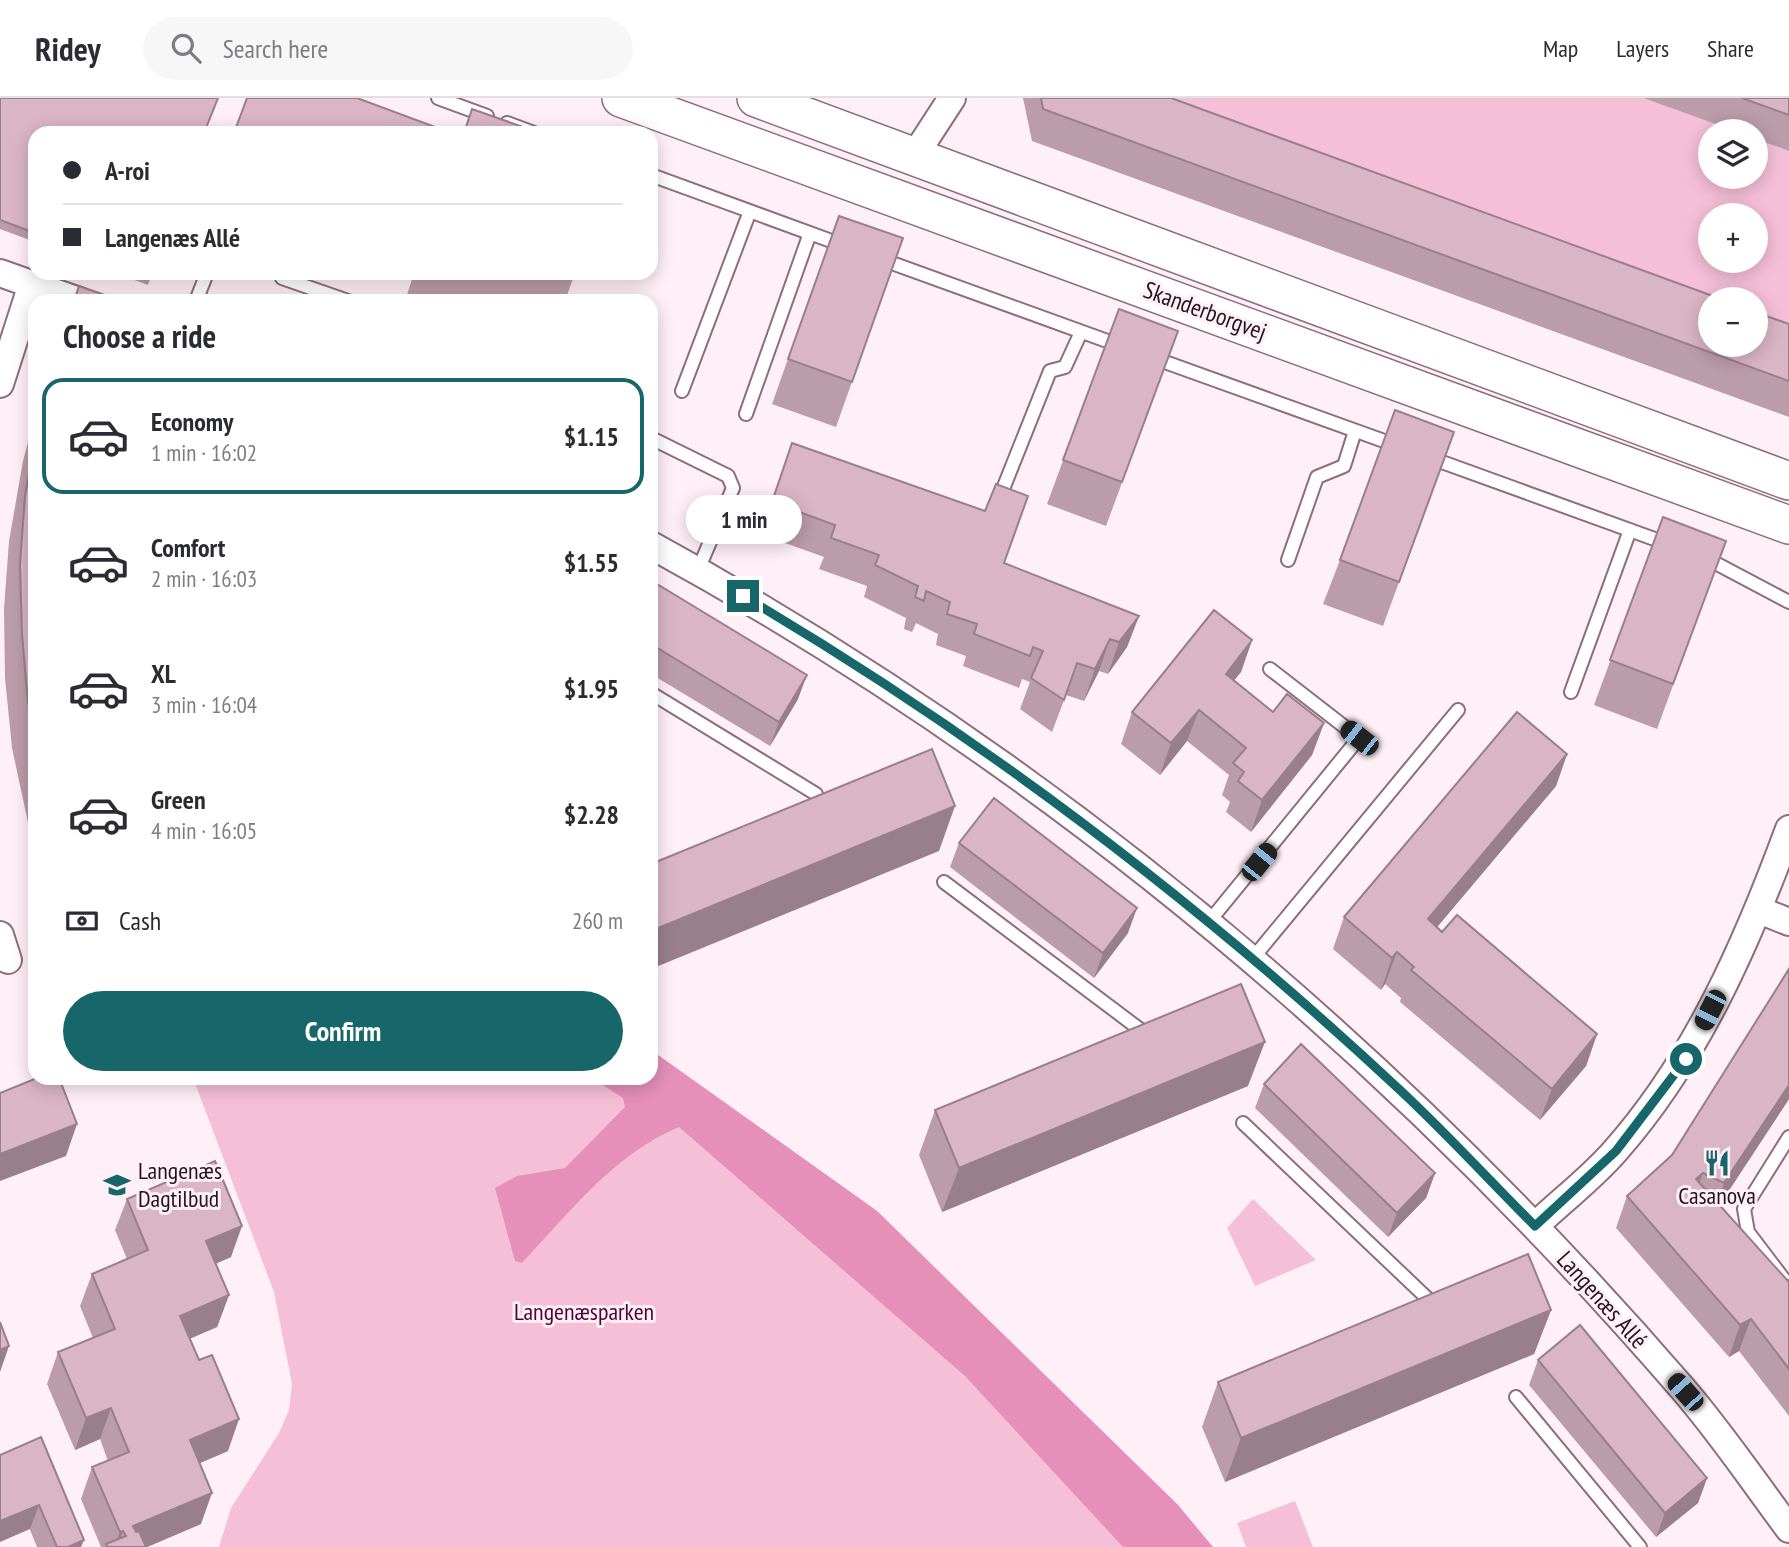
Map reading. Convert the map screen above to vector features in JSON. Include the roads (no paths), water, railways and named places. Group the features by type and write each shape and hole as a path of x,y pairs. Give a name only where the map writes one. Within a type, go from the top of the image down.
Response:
{"street":[{"name":"Skanderborgvej","path":"621,98 1789,525"},
{"name":"Skanderborgvej","path":"756,98 1789,481"},
{"path":"914,158 952,98"},
{"path":"0,273 60,294"},
{"path":"29,294 32,284"},
{"path":"0,384 28,296"},
{"name":"Langenæs Allé","path":"658,549 809,636 933,717 1067,811 1253,958 1402,1092 1535,1226 1685,1392 1789,1529"},
{"path":"1535,1226 1616,1151 1686,1059 1759,910 1789,829"},
{"path":"1759,910 1789,922"}],"lane":[{"path":"438,98 515,126"},
{"path":"658,178 1408,450"},
{"path":"682,391 750,211"},
{"path":"746,414 810,233"},
{"path":"288,280 328,294"},
{"path":"1001,494 1050,370 1065,367 1081,331"},
{"path":"1288,560 1317,477 1344,466 1355,430"},
{"path":"658,441 728,476 733,488 698,570"},
{"path":"1420,454 1717,562 1789,602"},
{"path":"1571,692 1630,530"},
{"path":"1208,923 1359,738 1270,669"},
{"path":"658,697 816,794"},
{"path":"1253,958 1458,710"},
{"path":"944,882 1146,1034"},
{"path":"1243,1124 1428,1299"},
{"path":"1789,1137 1744,1209 1748,1232 1789,1286"},
{"path":"1516,1397 1640,1547"}],"place":[{"name":"Casanova","path":"1717,1163"},
{"name":"Langenæs Dagtilbud","path":"117,1185"}],"park label":[{"name":"Langenæsparken","path":"584,1312"}]}
